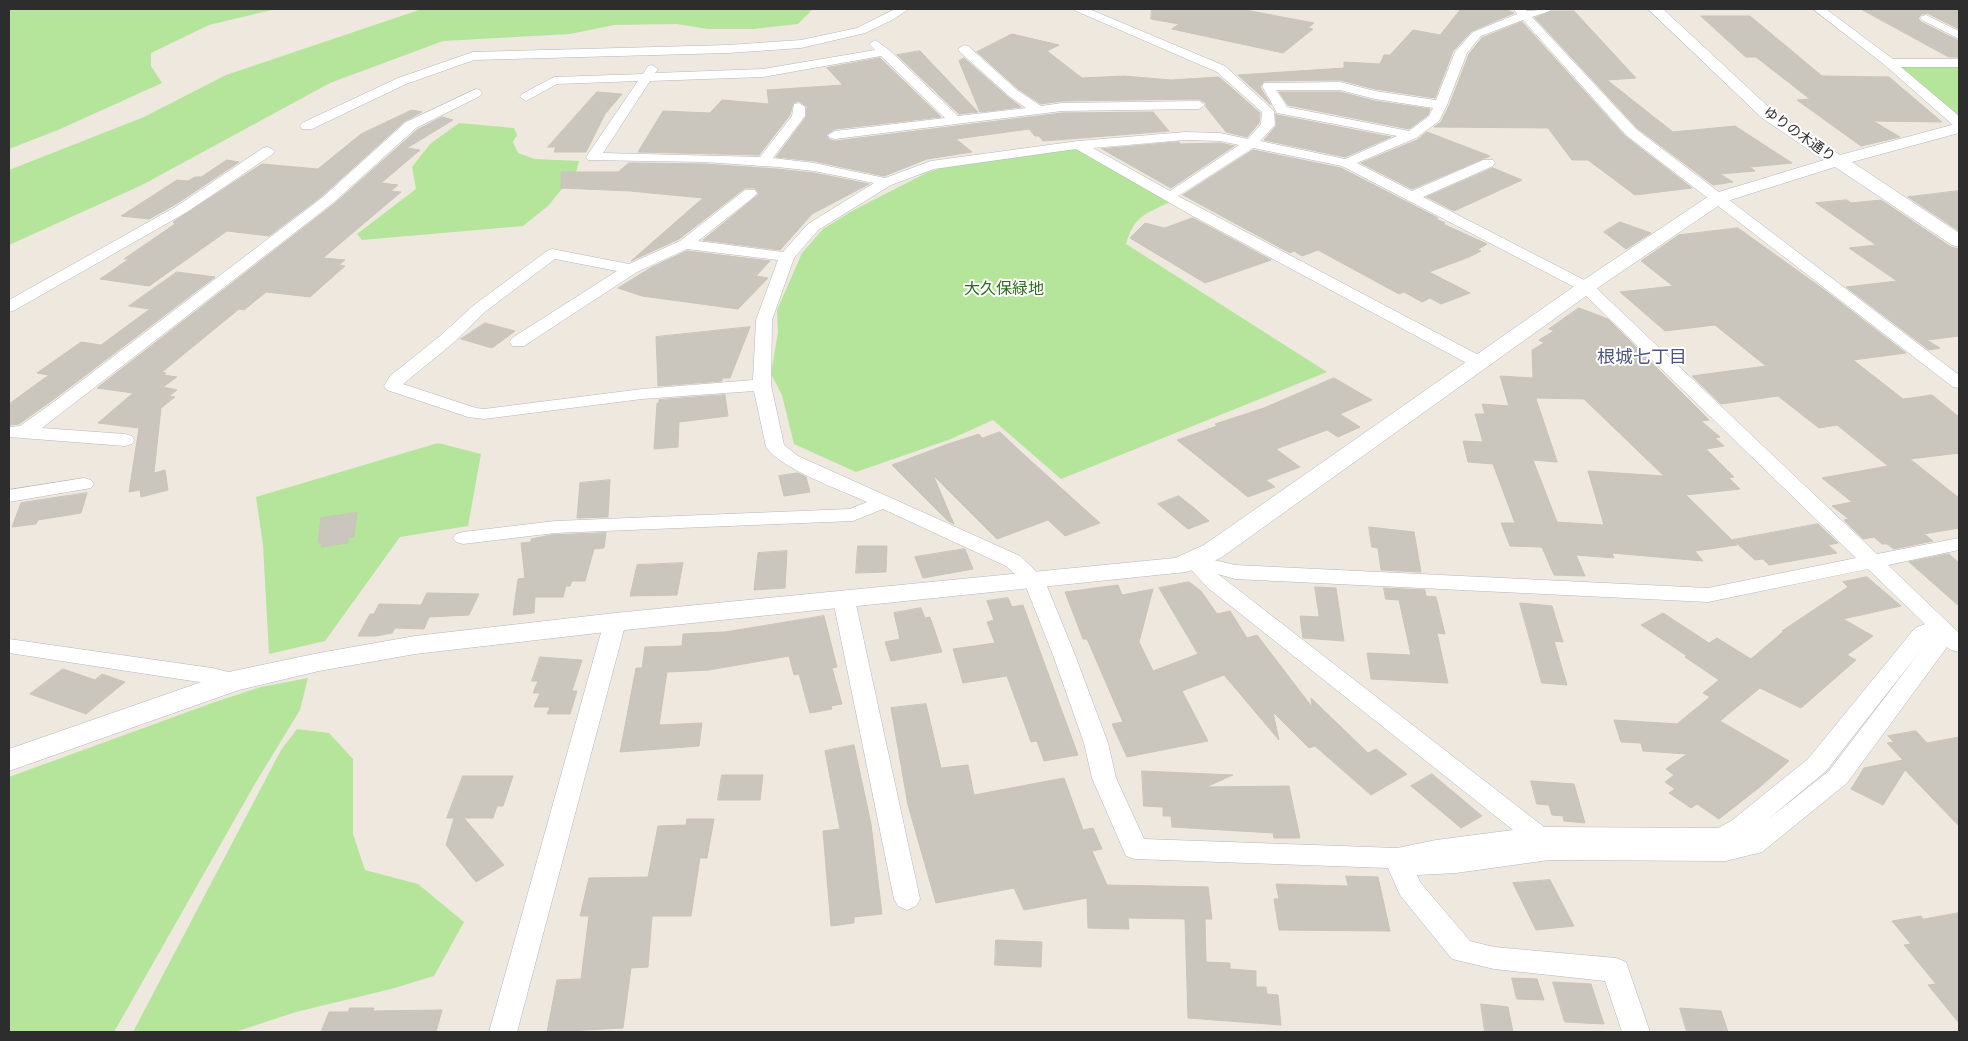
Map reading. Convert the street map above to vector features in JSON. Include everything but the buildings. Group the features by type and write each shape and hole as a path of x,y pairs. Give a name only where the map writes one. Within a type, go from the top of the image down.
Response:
{"street":[{"path":"306,126 402,81 473,56 661,52 801,44 861,31 903,9"},
{"path":"1080,9 1222,69 1268,111 1268,125 1251,143 1178,192"},
{"path":"1346,164 1412,135 1434,118 1441,105 1461,52 1477,34 1522,12 1546,9"},
{"name":"ゆりの木通り","path":"1655,9 1768,115 1959,227"},
{"name":"ゆりの木通り","path":"1670,9 1787,116 1959,241"},
{"path":"1819,9 1890,63 1959,123"},
{"path":"1522,12 1631,132 1959,383"},
{"path":"1926,18 1959,36"},
{"path":"861,31 955,120"},
{"path":"964,49 1013,93 1037,109"},
{"path":"661,52 648,76 593,157 765,160 849,172 886,182"},
{"path":"526,97 554,81 764,73 884,52"},
{"path":"1890,63 1959,63"},
{"path":"1412,135 1282,110 1268,86 1340,86 1391,99 1441,105"},
{"path":"17,432 328,200 411,126 476,93"},
{"path":"1158,101 1185,136"},
{"path":"835,135 1037,109 1158,101 1199,105"},
{"path":"765,160 798,116 799,107"},
{"path":"9,760 233,681 319,662 415,645 615,622 844,600 1033,578 1178,566 1194,561 1213,551 1586,287 1718,198 1844,159 1959,128"},
{"path":"1940,627 1940,641 1838,777 1753,845 1726,850 1549,850 1456,863 1398,862 1134,849 1104,778 1096,743 1033,578 1013,561 881,503 791,460 775,447 762,385 764,320 787,257 813,227 886,182 931,165 1078,145 1185,136 1220,137 1346,164 1586,287 1959,645"},
{"path":"1078,145 1196,212 1480,363"},
{"path":"9,308 30,294 182,209 268,151"},
{"path":"1411,197 1488,164"},
{"path":"518,342 631,269 685,244 750,193"},
{"path":"685,244 787,257"},
{"path":"631,269 552,254 480,308 446,340 396,380 393,386 474,413 484,414 642,394 762,385"},
{"path":"17,432 125,440"},
{"path":"9,496 84,484"},
{"path":"463,538 555,527 853,515 881,503"},
{"path":"1194,561 1235,572 1708,595 1959,544"},
{"path":"1194,561 1215,583 1539,837"},
{"path":"844,600 907,899"},
{"path":"503,1032 615,622"},
{"path":"1398,862 1436,850 1539,837 1722,838 1740,828 1817,765 1923,633 1940,627"},
{"path":"9,646 212,676 233,681"},
{"path":"1398,862 1409,888 1462,951 1494,958 1616,970 1636,1032"}],"green space":[{"path":"9,9 276,9 209,25 151,53 151,66 162,83 58,130 9,149"},
{"path":"422,9 813,9 798,24 753,29 708,29 677,24 614,25 570,34 443,41 330,83 142,185 9,245 9,170 144,117 226,75"},
{"path":"1890,63 1959,63 1959,123"},
{"path":"459,123 514,128 517,135 513,142 518,153 535,159 579,161 574,181 561,190 548,206 523,226 362,240 357,234 416,189 412,167 430,144"},
{"name":"大久保緑地","path":"1067,149 1078,150 1170,202 1142,217 1133,227 1126,244 1327,372 1061,479 993,420 951,439 856,472 794,444 782,395 771,374 778,332 777,310 802,253 823,229 852,211 928,172 946,167"},
{"path":"438,443 481,454 468,526 400,537 325,641 269,654 263,545 256,497"},
{"path":"308,678 300,710 256,782 114,1032 9,1032 9,777 215,702 261,687"},
{"path":"297,729 329,733 353,759 353,834 365,870 418,884 464,922 434,976 391,989 296,1012 235,1032 133,1032 281,750"}],"district":[{"name":"根城七丁目","path":"1642,358"}]}
